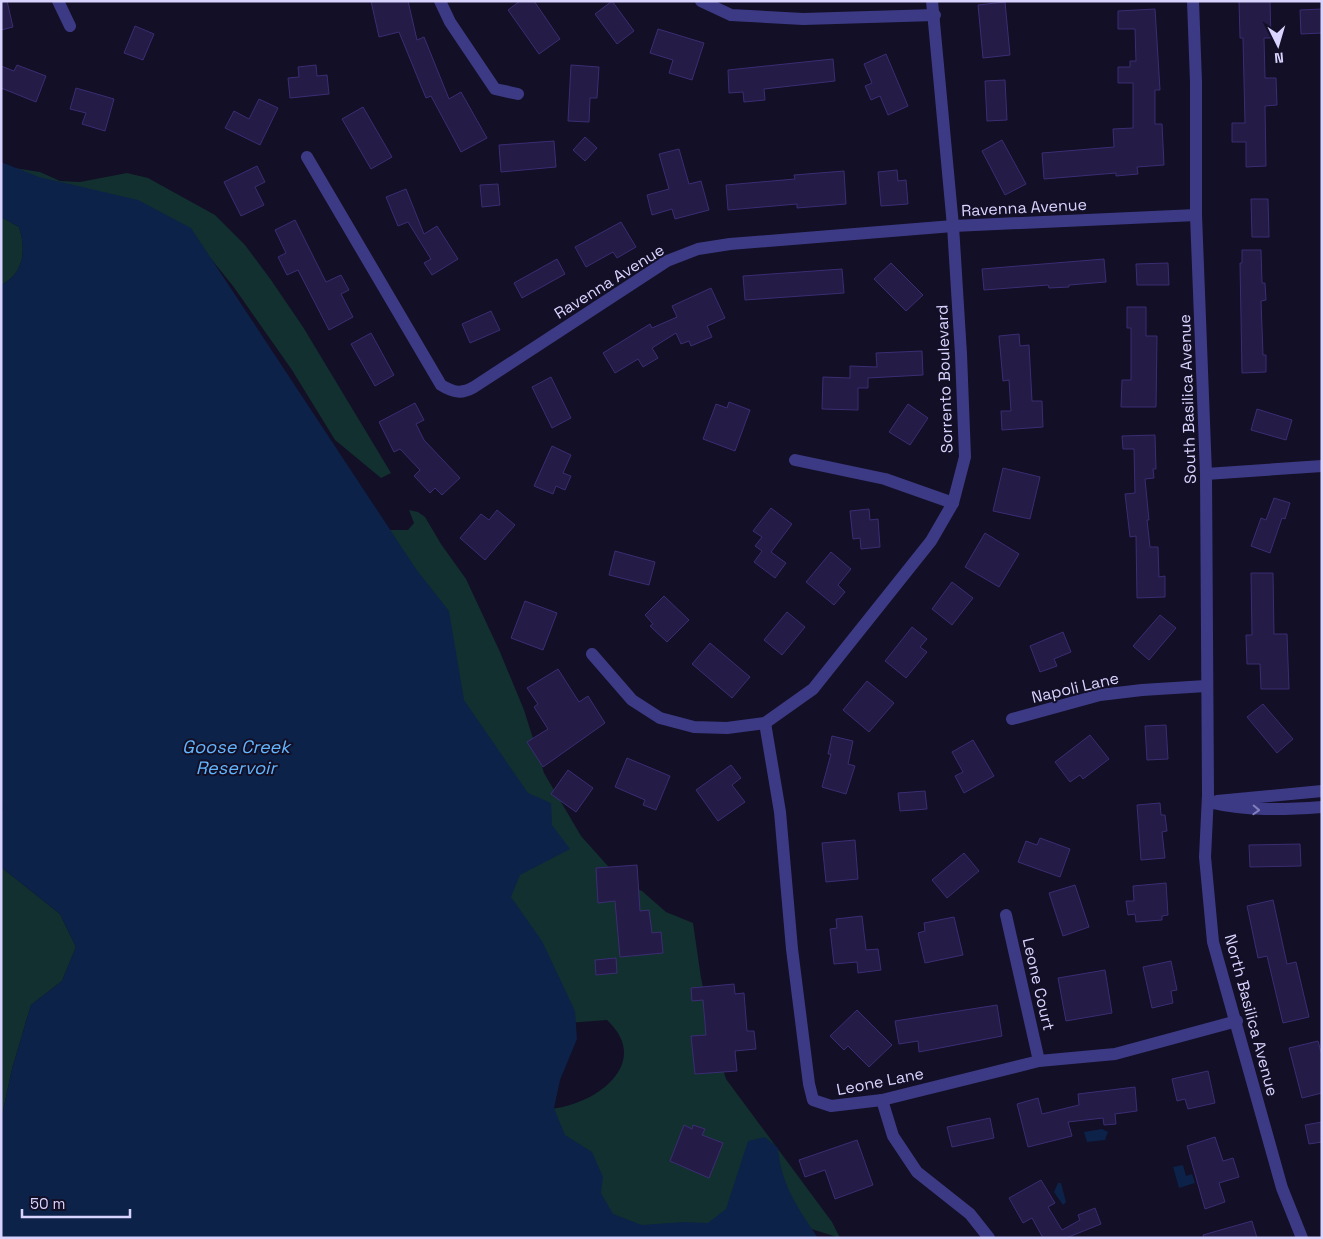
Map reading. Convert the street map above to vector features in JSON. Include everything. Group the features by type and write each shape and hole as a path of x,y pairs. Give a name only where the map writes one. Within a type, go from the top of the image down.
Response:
{"street":[{"path":"58,1 70,26"},
{"path":"440,1 450,22 495,89 518,94"},
{"path":"701,1 731,15 803,19 935,15"},
{"name":"Sorrento Boulevard","path":"592,654 632,700 660,718 694,727 727,728 765,723 813,688 931,542 953,503 964,458 953,226 935,15 932,1"},
{"name":"South Basilica Avenue","path":"1192,1 1196,82 1196,215 1206,474 1208,799"},
{"name":"Ravenna Avenue","path":"308,157 441,385 452,391 465,392 667,261 698,248 953,226 1196,215"},
{"path":"795,460 885,479 953,503"},
{"path":"1206,474 1322,466"},
{"name":"Napoli Lane","path":"1012,719 1100,695 1206,686"},
{"name":"Leone Lane","path":"765,723 780,812 793,959 809,1084 814,1100 831,1106 882,1100 1040,1061 1115,1054 1237,1021"},
{"path":"1208,799 1322,791"},
{"path":"1208,799 1236,809 1278,810 1322,807"},
{"name":"North Basilica Avenue","path":"1208,799 1205,857 1213,942 1237,1021 1282,1188 1302,1238"},
{"name":"Leone Court","path":"1006,915 1040,1061"},
{"path":"882,1100 894,1136 917,1172 970,1214 989,1238"}],"green space":[{"path":"1,166 40,172 60,181 80,182 127,173 148,178 215,215 245,245 271,280 303,327 391,473 381,478 335,440 292,370 233,286 187,229"},
{"path":"1,217 19,227 23,252 22,260 15,274 1,285"},
{"path":"409,510 418,512 425,517 441,544 466,579 500,652 524,710 544,773 581,836 624,884 642,891 666,912 693,923 701,978 714,1041 726,1079 832,1222 840,1238 805,1227 620,1238 550,1109 568,1106 585,1099 613,1079 621,1066 624,1051 620,1036 607,1020 567,1023 350,554 389,530 408,530 414,523"},
{"path":"1,867 60,914 76,947 62,981 31,1005 12,1069 1,1120"}],"water":[{"name":"Goose Creek Reservoir","path":"1,162 39,177 138,200 191,228 416,569 449,611 464,700 528,793 551,803 552,825 570,849 520,875 511,897 542,941 575,1011 577,1039 560,1080 554,1108 565,1135 592,1152 603,1177 601,1193 613,1214 642,1225 684,1222 708,1223 726,1209 748,1141 765,1137 778,1148 787,1185 797,1206 818,1238 1,1238 1,1120 12,1069 31,1005 62,981 76,947 60,914 1,867 1,812 3,808 1,805 1,285 15,274 19,267 22,260 23,244 19,227 1,217"},
{"path":"1102,1129 1108,1132 1105,1140 1087,1142 1084,1132"},
{"path":"1183,1165 1186,1176 1192,1174 1195,1183 1179,1188 1173,1167"},
{"path":"1058,1183 1061,1183 1066,1202 1063,1205 1054,1192"}],"building":[{"path":"1,1 7,1 13,27 1,30"},
{"path":"371,1 408,1 417,40 424,37 449,99 461,92 487,138 461,152 431,96 426,98 399,32 379,37"},
{"path":"520,1 534,1 560,39 539,54 508,10"},
{"path":"612,1 634,31 617,44 595,14"},
{"path":"1239,1 1270,1 1271,38 1264,38 1265,78 1276,78 1277,105 1265,106 1266,166 1246,167 1246,142 1232,142 1232,123 1245,123 1243,38 1240,38"},
{"path":"1005,2 1010,55 983,58 978,5"},
{"path":"1155,9 1160,90 1155,90 1155,124 1162,124 1164,165 1137,167 1138,174 1116,176 1116,173 1044,179 1042,153 1114,147 1113,129 1133,128 1133,83 1118,83 1118,67 1130,67 1130,61 1136,61 1135,29 1118,29 1118,11"},
{"path":"1322,9 1322,33 1301,34 1300,10"},
{"path":"135,26 154,34 143,60 124,53"},
{"path":"658,29 704,43 692,80 669,73 673,60 650,53"},
{"path":"886,54 908,106 888,115 880,96 871,100 865,86 872,83 864,64"},
{"path":"833,59 835,81 764,89 765,100 744,102 743,92 729,93 728,70"},
{"path":"17,65 46,76 36,102 1,88 1,66 14,71"},
{"path":"316,65 317,76 327,75 329,94 290,98 288,78 299,77 298,67"},
{"path":"571,65 599,67 597,98 590,98 589,122 568,121"},
{"path":"1005,80 1007,120 987,121 985,81"},
{"path":"76,88 114,99 105,131 82,124 86,113 70,109"},
{"path":"259,99 278,108 260,145 225,128 234,111 249,119"},
{"path":"363,107 392,157 371,169 342,119"},
{"path":"585,137 597,148 585,161 573,150"},
{"path":"1002,140 1026,184 1005,195 982,151"},
{"path":"554,141 556,167 501,172 499,145"},
{"path":"679,149 689,184 701,181 709,210 675,219 672,209 652,215 647,195 669,189 659,154"},
{"path":"257,166 265,182 255,187 264,205 241,216 224,182"},
{"path":"897,170 898,181 906,180 908,204 881,206 878,172"},
{"path":"844,171 846,204 797,208 797,204 728,210 726,185 795,179 794,175"},
{"path":"498,184 500,205 482,207 480,185"},
{"path":"406,189 424,234 437,226 458,259 432,275 424,263 431,259 408,222 398,226 386,197"},
{"path":"1251,199 1268,199 1269,237 1252,237"},
{"path":"295,220 326,282 341,275 349,290 341,294 353,317 329,330 298,270 287,275 278,257 286,253 275,230"},
{"path":"621,222 636,247 617,258 613,252 586,267 575,247"},
{"path":"1242,250 1261,250 1262,283 1265,283 1266,300 1261,301 1263,355 1266,355 1266,372 1242,373 1240,263 1242,263"},
{"path":"557,259 565,274 522,298 514,283"},
{"path":"1104,259 1106,282 1069,285 1069,287 1049,288 1048,285 984,290 982,269"},
{"path":"891,263 923,295 906,311 874,279"},
{"path":"1168,263 1169,285 1137,285 1136,264"},
{"path":"842,269 844,293 745,300 743,276"},
{"path":"711,288 725,318 707,326 712,337 691,346 689,341 681,344 676,333 652,348 658,358 643,367 638,359 615,373 603,353 650,324 652,328 677,317 672,306"},
{"path":"1127,307 1146,307 1146,336 1157,336 1156,407 1121,407 1122,380 1131,380 1131,328 1127,328"},
{"path":"491,311 500,330 470,343 462,324"},
{"path":"371,333 394,375 375,386 351,344"},
{"path":"1019,334 1020,346 1029,345 1032,401 1042,401 1043,427 1002,430 1001,411 1011,411 1009,380 1003,381 999,336"},
{"path":"922,351 923,375 868,378 868,388 858,388 858,410 822,409 823,377 850,378 850,366 877,367 876,353"},
{"path":"551,377 571,418 552,428 532,387"},
{"path":"729,402 750,410 735,451 703,439 716,404 727,408"},
{"path":"415,403 424,420 416,424 424,440 460,478 442,495 435,488 430,493 414,476 420,470 400,449 394,452 379,422"},
{"path":"908,404 928,418 910,445 889,432"},
{"path":"1257,409 1292,420 1286,440 1251,430"},
{"path":"1155,435 1156,469 1153,469 1154,478 1145,479 1149,520 1147,520 1150,547 1158,547 1159,577 1165,576 1165,597 1137,598 1136,536 1130,537 1125,494 1135,493 1134,449 1123,449 1122,436"},
{"path":"552,446 571,455 563,473 571,476 565,490 556,486 553,494 534,486"},
{"path":"1003,468 1040,477 1030,519 993,511"},
{"path":"1274,498 1290,503 1285,519 1282,518 1270,553 1251,546 1261,518 1266,520"},
{"path":"771,508 792,524 771,552 786,563 775,578 754,562 762,551 755,546 762,537 753,531"},
{"path":"869,509 870,520 878,519 880,547 861,549 860,538 853,539 850,511"},
{"path":"497,510 515,525 485,560 460,538 481,514 489,520"},
{"path":"985,533 1019,554 999,587 965,567"},
{"path":"615,551 655,562 649,585 609,575"},
{"path":"831,552 851,569 838,585 845,592 834,605 806,582"},
{"path":"1251,573 1273,573 1274,634 1287,634 1289,689 1261,689 1260,664 1247,664 1246,635 1252,635"},
{"path":"952,582 973,598 952,625 932,609"},
{"path":"664,596 689,620 667,642 650,626 653,624 645,615"},
{"path":"525,601 557,613 543,650 511,638"},
{"path":"787,612 805,627 782,655 764,640"},
{"path":"1160,615 1176,628 1149,660 1133,646"},
{"path":"912,627 927,639 920,647 927,652 906,678 885,661"},
{"path":"1063,632 1071,652 1054,659 1057,666 1040,672 1030,646"},
{"path":"710,643 750,677 732,698 692,664"},
{"path":"558,669 579,702 588,696 605,723 543,767 527,742 548,729 534,707 538,704 527,688"},
{"path":"867,681 894,703 869,732 843,710"},
{"path":"1263,704 1293,739 1277,753 1247,717"},
{"path":"1166,725 1168,759 1147,760 1145,726"},
{"path":"1090,735 1109,759 1083,779 1080,775 1070,782 1055,762"},
{"path":"832,736 853,741 848,764 855,766 846,794 822,787 831,754 828,754"},
{"path":"973,740 994,776 964,793 955,776 963,772 952,752"},
{"path":"627,758 670,776 656,810 643,805 645,800 615,787"},
{"path":"731,765 741,778 732,785 745,802 718,821 696,790"},
{"path":"568,770 593,788 576,812 551,794"},
{"path":"925,791 927,809 900,811 898,793"},
{"path":"1160,803 1161,815 1165,815 1167,831 1162,832 1165,858 1141,860 1137,805"},
{"path":"1040,838 1070,849 1060,877 1018,862 1026,841 1037,845"},
{"path":"855,840 858,879 826,882 822,843"},
{"path":"1300,844 1301,866 1250,867 1249,845"},
{"path":"964,853 979,871 947,898 932,880"},
{"path":"637,865 640,911 649,910 652,933 661,932 663,953 620,957 615,901 598,903 596,868"},
{"path":"1166,883 1168,915 1162,916 1162,920 1136,922 1135,914 1128,915 1126,901 1134,901 1133,886"},
{"path":"1075,885 1089,927 1063,936 1049,893"},
{"path":"1273,900 1287,964 1296,962 1309,1017 1283,1023 1267,956 1258,958 1247,906"},
{"path":"862,916 866,950 878,949 881,970 858,973 857,962 834,964 830,929 837,928 836,919"},
{"path":"954,917 963,955 925,963 918,933 925,931 924,923"},
{"path":"616,958 617,973 596,975 595,960"},
{"path":"1171,961 1177,990 1171,991 1173,1003 1152,1008 1143,967"},
{"path":"1105,970 1112,1013 1066,1021 1058,978"},
{"path":"734,984 735,994 744,993 747,1031 754,1031 756,1049 735,1051 737,1071 695,1074 691,1036 706,1035 703,1000 692,1001 691,988"},
{"path":"997,1005 1002,1036 919,1052 918,1041 899,1044 895,1021"},
{"path":"857,1010 892,1045 869,1067 848,1046 844,1050 830,1036"},
{"path":"1318,1041 1322,1056 1322,1093 1302,1098 1289,1048"},
{"path":"1208,1071 1215,1103 1188,1109 1185,1099 1177,1101 1172,1079"},
{"path":"1135,1087 1137,1111 1115,1114 1116,1124 1104,1125 1103,1118 1068,1122 1072,1136 1028,1147 1017,1104 1038,1098 1042,1114 1079,1105 1078,1094"},
{"path":"990,1118 994,1138 952,1147 947,1127"},
{"path":"1322,1122 1322,1142 1309,1144 1305,1125"},
{"path":"684,1125 692,1129 693,1125 705,1129 702,1135 723,1143 709,1178 670,1161"},
{"path":"1215,1137 1223,1161 1233,1158 1239,1177 1219,1183 1225,1202 1205,1209 1187,1146"},
{"path":"857,1140 873,1185 835,1199 825,1170 805,1177 799,1160"},
{"path":"1041,1180 1055,1203 1048,1207 1062,1230 1080,1220 1078,1215 1095,1208 1101,1224 1066,1238 1043,1238 1032,1218 1023,1223 1009,1198"},
{"path":"1252,1221 1257,1238 1204,1238 1203,1235"}]}
